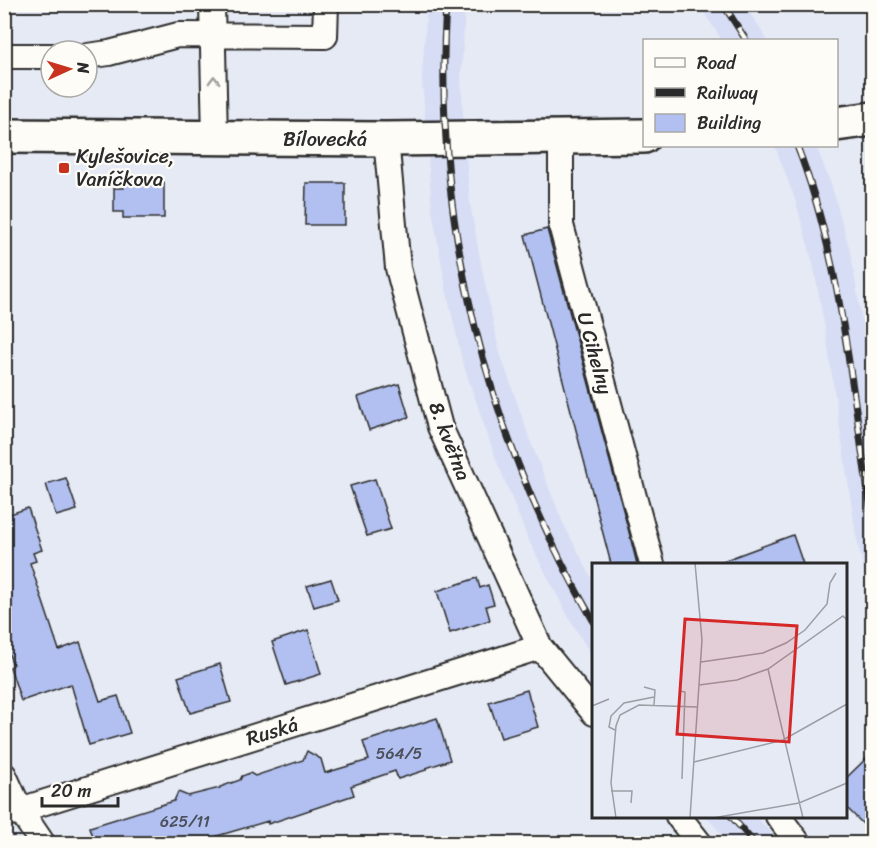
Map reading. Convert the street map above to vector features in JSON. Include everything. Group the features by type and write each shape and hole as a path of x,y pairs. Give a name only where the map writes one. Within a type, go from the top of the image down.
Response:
{"main road":[{"path":"838,124 873,119"},
{"name":"Bílovecká","path":"4,136 386,140 643,136"}],"street":[{"path":"212,4 215,138"},
{"path":"99,54 178,35 325,36 326,4"},
{"path":"4,56 39,56"},
{"name":"U Cihelny","path":"561,138 561,225 652,563"},
{"name":"8. května","path":"386,140 398,268 440,427 540,647 592,711"},
{"name":"Ruská","path":"12,812 540,647"},
{"path":"4,775 12,812 43,843"},
{"path":"680,818 700,843"},
{"path":"780,818 800,843"}],"shaded area":[{"path":"427,5 465,5 461,78 464,133 470,204 484,280 499,350 529,438 563,523 592,579 592,656 528,539 493,451 462,360 432,209 422,78"},
{"path":"699,5 745,5 766,39 721,39"},
{"path":"775,147 816,147 832,187 851,255 872,383 872,606 856,535 813,263 795,199"},
{"path":"708,818 757,818 781,843 729,843"}],"building":[{"path":"124,181 164,182 164,218 123,218 123,212 114,212 114,188 124,188"},
{"path":"306,183 345,183 345,225 305,225"},
{"path":"547,229 637,563 611,563 525,235"},
{"path":"399,384 409,417 369,430 358,397"},
{"path":"66,478 77,510 56,516 46,484"},
{"path":"375,479 391,529 367,536 350,486"},
{"path":"28,508 42,550 33,553 36,561 30,563 59,650 80,642 100,701 118,696 130,733 89,745 71,684 21,701 10,667 13,665 4,641 4,516"},
{"path":"793,535 803,563 720,563"},
{"path":"477,578 480,588 488,585 494,604 486,606 490,620 450,633 437,591"},
{"path":"331,579 338,600 314,607 307,586"},
{"path":"308,630 321,674 286,685 272,642"},
{"path":"220,664 231,702 190,713 178,677"},
{"path":"527,690 538,727 501,738 489,702"},
{"path":"437,718 450,760 426,768 426,770 398,779 395,771 351,786 354,795 268,824 268,821 217,836 220,843 187,843 184,837 164,843 95,843 90,827 174,801 178,792 188,796 220,788 250,773 255,776 303,760 307,751 321,759 325,773 369,760 363,742"},
{"path":"873,752 873,834 847,808 847,777"}],"railway":[{"path":"446,4 444,85 448,165 458,245 474,324 496,401 523,477 556,551 592,618"},
{"path":"723,4 745,39"},
{"path":"797,147 813,191 835,282 872,516"},
{"path":"733,818 755,844"}],"place":[{"name":"Kylešovice, Vaníčkova","path":"64,168"}]}
